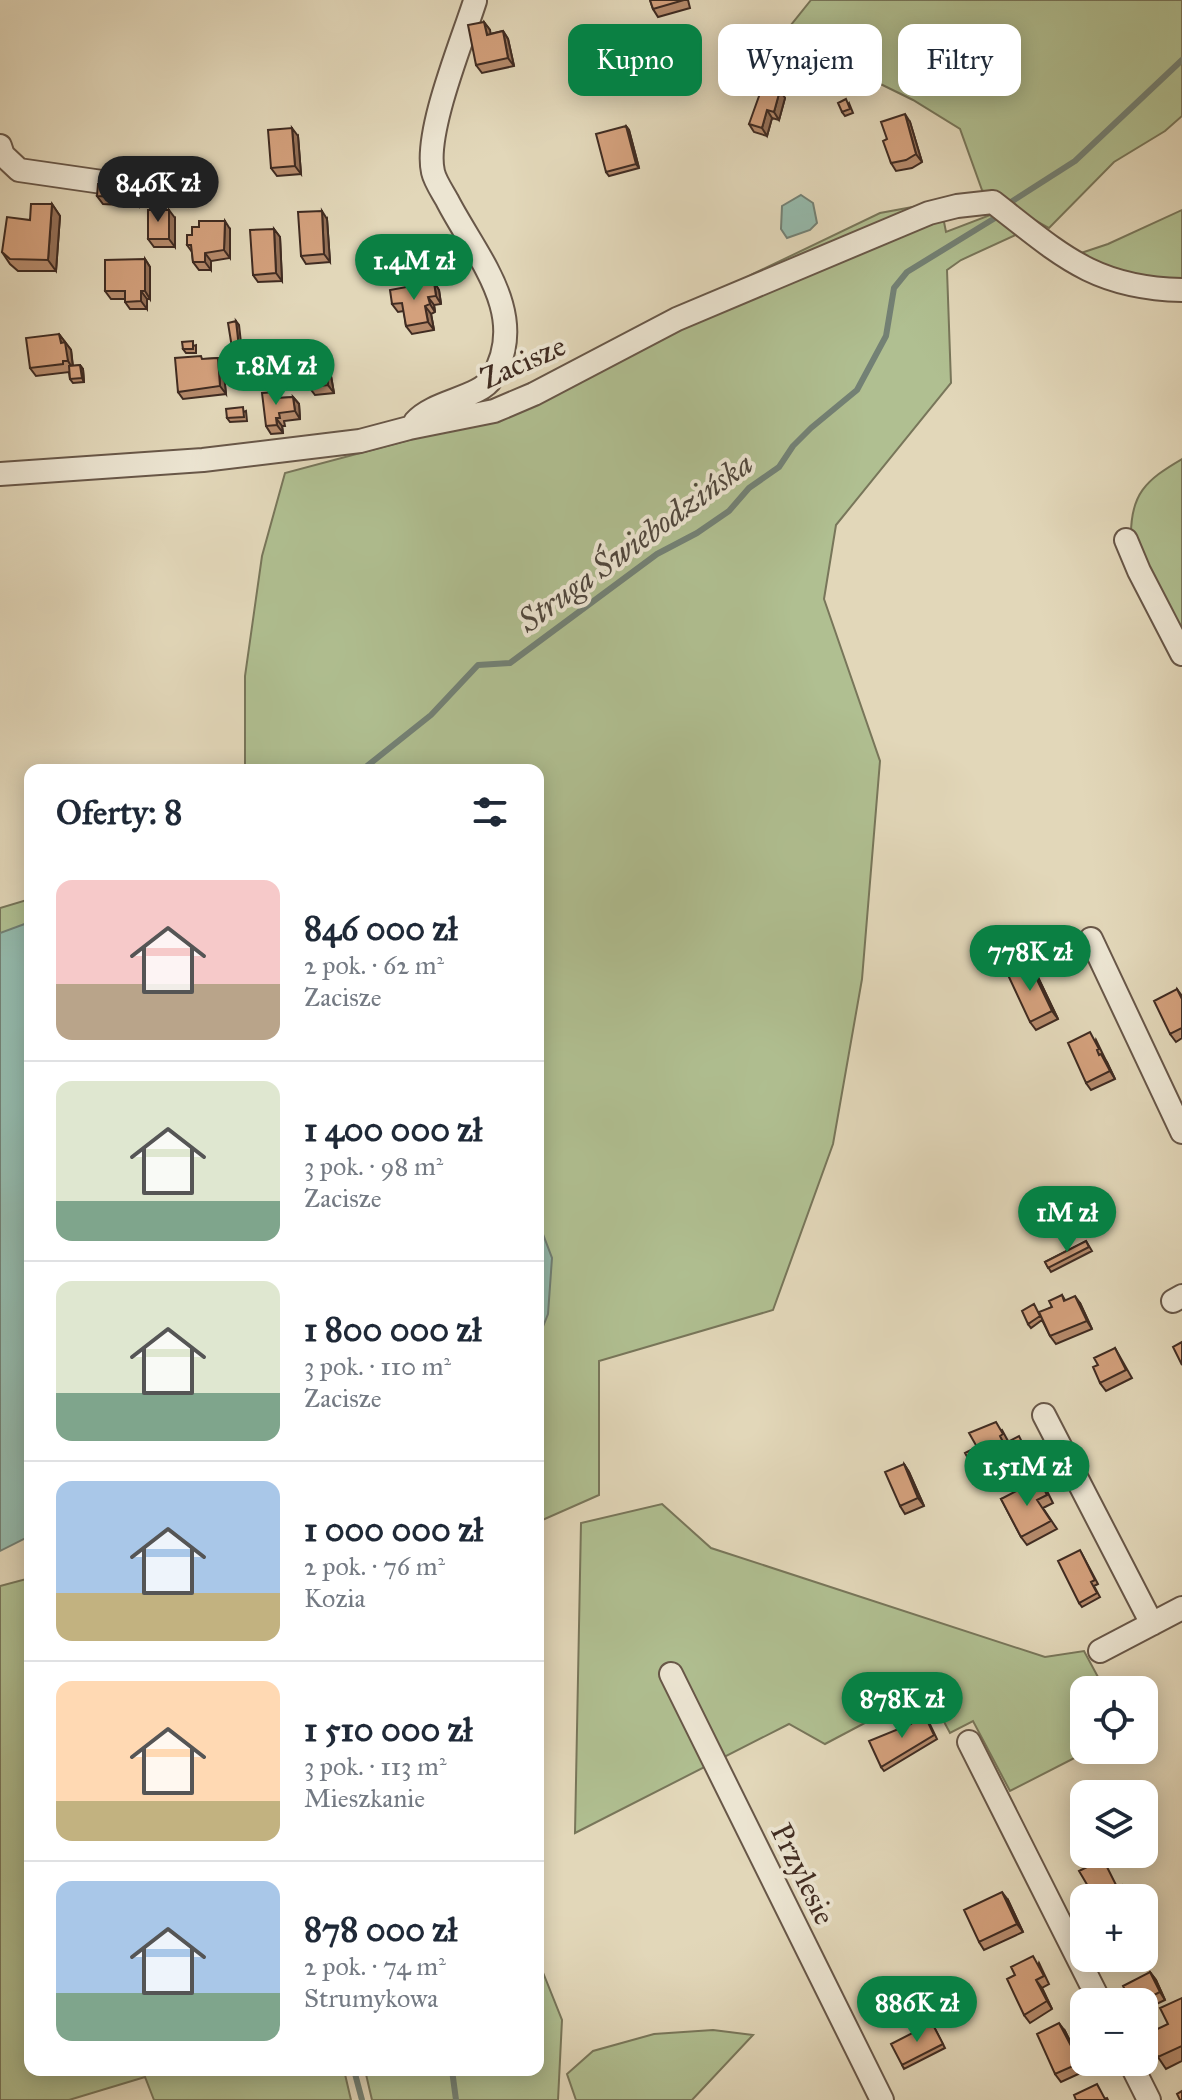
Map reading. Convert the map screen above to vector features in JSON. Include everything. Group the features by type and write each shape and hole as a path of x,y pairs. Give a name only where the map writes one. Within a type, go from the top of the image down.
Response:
{"street":[{"path":"409,428 425,411 490,382 504,357 505,313 495,284 433,173 432,144 475,1"},
{"path":"0,146 3,155 19,170 192,195"},
{"name":"Zacisze","path":"0,474 203,460 360,441 494,411 534,394 691,313 929,213 957,206 993,202 1066,259 1098,275 1133,287 1182,290"},
{"path":"1126,540 1182,654"},
{"path":"1091,939 1182,1132"},
{"path":"1044,1415 1152,1624"},
{"path":"1100,1651 1182,1608"},
{"name":"Przylesie","path":"671,1674 882,2100"},
{"path":"969,1742 1093,1988"},
{"path":"1137,2076 1149,2100"}],"shaded area":[{"path":"811,0 1182,0 1182,116 1165,131 1114,162 1049,228 982,190 960,129 905,96 1021,96 1021,24 898,24 898,93 882,85 882,24 792,24"},
{"path":"801,195 813,203 817,223 810,230 787,238 781,229 782,206"},
{"path":"940,202 946,232 990,215 1020,233 961,260 947,270 951,383 836,525 824,599 880,761 862,979 833,1144 773,1310 599,1361 599,1495 544,1519 544,764 245,764 245,676 262,556 285,473 503,415 753,274 880,213"},
{"path":"1182,210 1182,287 1135,284 1078,254 1108,244"},
{"path":"1182,459 1182,642 1131,538 1131,523 1137,499 1143,490 1159,474"},
{"path":"24,901 24,962 0,972 0,908"},
{"path":"24,924 24,1539 0,1551 0,933"},
{"path":"544,1237 552,1258 548,1314 544,1324"},
{"path":"662,1504 711,1548 1045,1657 1084,1651 1097,1676 1070,1676 1070,1760 1010,1791 973,1721 950,1733 927,1690 825,1744 789,1724 575,1833 581,1523"},
{"path":"24,1580 24,2076 345,2076 351,2100 154,2100 145,2077 69,2100 0,2100 0,1586"},
{"path":"544,1975 562,2020 558,2100 372,2100 366,2076 544,2076"},
{"path":"713,2030 753,2035 692,2100 576,2100 567,2074 593,2051 654,2034"}],"building":[{"path":"650,0 684,0 653,9"},
{"path":"484,22 487,35 503,31 508,58 476,65 468,25"},
{"path":"759,96 778,96 774,112 767,110 762,128 749,124"},
{"path":"846,99 850,109 842,112 838,103"},
{"path":"905,114 916,154 891,163 883,141 887,139 881,122"},
{"path":"626,126 636,164 606,172 596,134"},
{"path":"292,128 295,166 271,168 268,130"},
{"path":"98,184 134,186 133,198 97,196"},
{"path":"31,204 52,204 48,260 10,259 2,252 7,217 30,220"},
{"path":"148,210 169,210 169,239 148,239"},
{"path":"322,211 324,254 301,256 298,212"},
{"path":"199,221 225,221 224,250 205,253 205,262 193,262 187,235 192,235 192,227 199,227"},
{"path":"274,229 276,273 253,275 250,230"},
{"path":"145,259 145,291 141,291 141,301 125,302 125,291 105,291 105,260"},
{"path":"434,282 436,296 428,297 430,304 425,306 428,322 406,326 402,303 392,304 390,290"},
{"path":"236,321 240,357 233,354 228,323"},
{"path":"59,334 61,343 65,342 68,361 30,368 26,338"},
{"path":"193,341 193,349 183,349 182,342"},
{"path":"277,355 279,378 259,379 257,356"},
{"path":"316,355 319,369 326,368 328,385 309,387 305,356"},
{"path":"201,356 202,359 218,358 220,386 178,392 175,358"},
{"path":"80,365 82,378 70,379 69,366"},
{"path":"276,392 277,398 293,397 295,411 279,413 277,425 266,426 262,393"},
{"path":"243,407 244,417 227,418 226,409"},
{"path":"1030,965 1052,1011 1030,1022 1008,975"},
{"path":"1177,989 1182,999 1182,1028 1170,1034 1154,1001"},
{"path":"1090,1032 1099,1055 1110,1071 1086,1083 1068,1043"},
{"path":"1086,1241 1089,1247 1048,1268 1045,1262"},
{"path":"1062,1295 1064,1301 1075,1296 1087,1321 1050,1336 1039,1312 1052,1307 1049,1301"},
{"path":"1034,1304 1040,1316 1028,1324 1022,1311"},
{"path":"1182,1342 1182,1365 1173,1347"},
{"path":"1115,1348 1126,1370 1100,1383 1093,1367 1098,1365 1094,1358"},
{"path":"996,1422 1003,1434 1000,1436 1004,1444 1019,1436 1028,1454 979,1479 965,1453 977,1447 969,1433"},
{"path":"904,1464 918,1498 900,1506 885,1472"},
{"path":"1039,1479 1047,1495 1037,1500 1051,1521 1021,1537 1001,1499"},
{"path":"1080,1550 1095,1580 1091,1582 1097,1593 1079,1603 1058,1561"},
{"path":"923,1712 934,1735 881,1767 869,1741 911,1724 909,1719"},
{"path":"1085,1868 1108,1868 1116,1884 1087,1884 1079,1871"},
{"path":"1002,1892 1017,1924 979,1942 964,1910"},
{"path":"1033,1956 1044,1976 1036,1980 1047,2001 1024,2015 1007,1979 1015,1975 1011,1967"},
{"path":"1150,1972 1158,1988 1124,1988"},
{"path":"1182,1998 1182,2046 1158,2057 1158,2029 1168,2024 1160,2008"},
{"path":"932,2023 943,2044 902,2065 891,2044"},
{"path":"1059,2023 1070,2044 1070,2067 1055,2074 1037,2034"},
{"path":"1097,2084 1108,2100 1076,2100 1074,2095"}],"waterway":[{"name":"Struga Świebodzińska","path":"1011,202 1075,161 1182,60"},
{"name":"Struga Świebodzińska","path":"370,764 431,715 478,665 510,663 657,554 697,533 729,511 749,488 779,467 793,446 811,428 857,390 886,336 894,288 907,272 995,218"},
{"path":"356,2076 362,2100"},
{"path":"453,2076 456,2100"}]}
